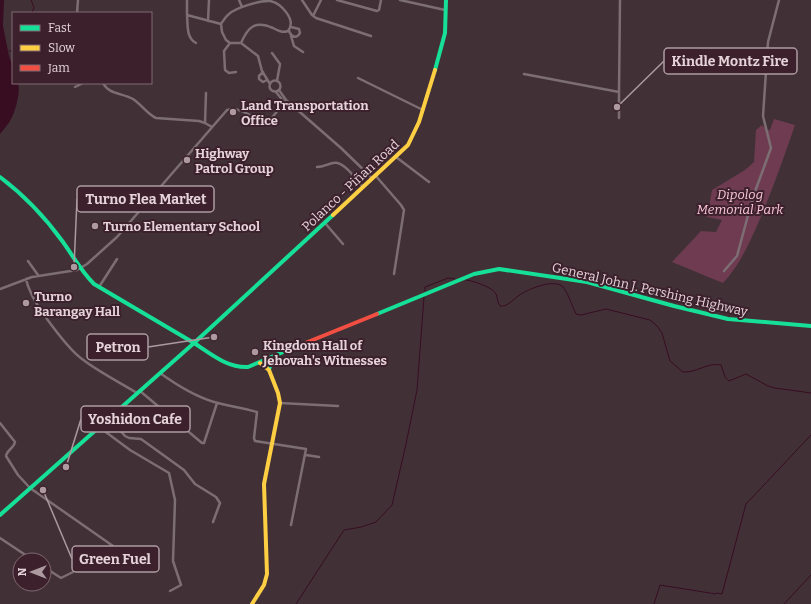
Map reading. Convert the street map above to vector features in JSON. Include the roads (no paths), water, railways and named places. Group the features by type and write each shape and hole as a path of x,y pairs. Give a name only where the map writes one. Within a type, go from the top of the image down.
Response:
{"main road":[{"name":"Polanco - Piñan Road","path":"0,515 98,426 194,343 325,223 363,186 404,150 412,139 443,43 446,0"},
{"name":"General John J. Pershing Highway","path":"0,177 6,181 55,232 89,279 99,287 228,364 236,367 248,367 260,363 474,274 498,269 587,282 728,319 811,326"},
{"path":"269,370 272,358"},
{"path":"252,604 264,585 267,574 264,490 280,403 278,393 269,370 260,363"}],"street":[{"path":"77,12 78,0"},
{"path":"187,0 189,36 191,40 196,43"},
{"path":"208,21 209,0"},
{"path":"239,0 242,7"},
{"path":"241,43 248,29 254,26 267,26 283,32 289,30 291,27 291,21 285,11 269,0 242,7 229,13 221,24 224,37 230,43 241,43 258,56 263,72 270,84 271,90 277,91 285,101 374,177 401,205 404,210 394,274"},
{"path":"302,0 313,16 371,36"},
{"path":"313,16 321,0"},
{"path":"337,0 377,11 379,10 381,0"},
{"path":"400,0 445,10"},
{"path":"619,118 620,0"},
{"path":"724,271 737,256 752,197 771,148 763,116 768,42 780,0"},
{"path":"187,15 221,24"},
{"path":"291,27 299,29 300,33 294,37 291,35"},
{"path":"289,30 294,46 303,52"},
{"path":"230,43 224,51 225,70 229,73 236,72"},
{"path":"272,53 280,64 277,81 280,86 277,91"},
{"path":"263,72 259,76 259,80 263,82 267,80"},
{"path":"524,74 619,92"},
{"path":"358,78 422,110"},
{"path":"270,84 273,81 277,81"},
{"path":"75,87 81,84"},
{"path":"104,84 110,91 134,100 156,118 190,120 205,123 212,127"},
{"path":"205,123 206,93"},
{"path":"0,289 38,275 81,268 117,237 223,113 231,109 245,113 262,121 269,121 285,101"},
{"path":"396,157 429,182"},
{"path":"317,167 325,167 334,162 341,164 363,186"},
{"path":"0,182 6,181"},
{"path":"160,187 181,205"},
{"path":"325,223 343,244"},
{"path":"99,287 117,259"},
{"path":"28,262 38,275"},
{"path":"26,279 31,294 35,300 60,335 77,355 88,363 139,392 202,443 204,443 217,403"},
{"path":"160,373 182,389 217,403 256,412 254,439 257,442 307,450 290,525"},
{"path":"280,403 338,406"},
{"path":"108,418 125,436 140,439 184,470 195,484 218,499 220,504 214,522"},
{"path":"0,423 15,442 15,444 6,453 6,456 30,488 113,546"},
{"path":"98,426 130,450 169,473 175,500 172,561 181,585 170,591"},
{"path":"306,455 319,457"},
{"path":"0,538 21,552"},
{"path":"52,572 61,578 73,572"}],"waterway":[{"path":"31,0 34,7 32,12"},
{"path":"425,291 425,287 448,278 455,279"},
{"path":"466,280 478,283 494,291 500,306 507,304 522,293 534,288 546,284 558,284 566,291 576,314 581,315 606,309 650,320 662,333 670,361 683,372 693,371 716,364 721,365 725,377 729,381 746,374 768,386 811,393"},
{"path":"296,604 344,530 361,527 376,522 392,505 417,390 424,297"},
{"path":"654,604 660,585 722,594 746,504 811,435"},
{"path":"784,604 811,575"}],"place":[{"name":"Kindle Montz Fire","path":"617,107"},
{"name":"Land Transportation Office","path":"233,112"},
{"name":"Highway Patrol Group","path":"187,160"},
{"name":"Turno Elementary School","path":"95,226"},
{"name":"Turno Flea Market","path":"74,267"},
{"name":"Turno Barangay Hall","path":"26,303"},
{"name":"Petron","path":"214,337"},
{"name":"Kingdom Hall of Jehovah's Witnesses","path":"255,352"},
{"name":"Yoshidon Cafe","path":"66,467"},
{"name":"Green Fuel","path":"43,490"}],"park label":[{"name":"Dipolog Memorial Park","path":"740,202"}]}
